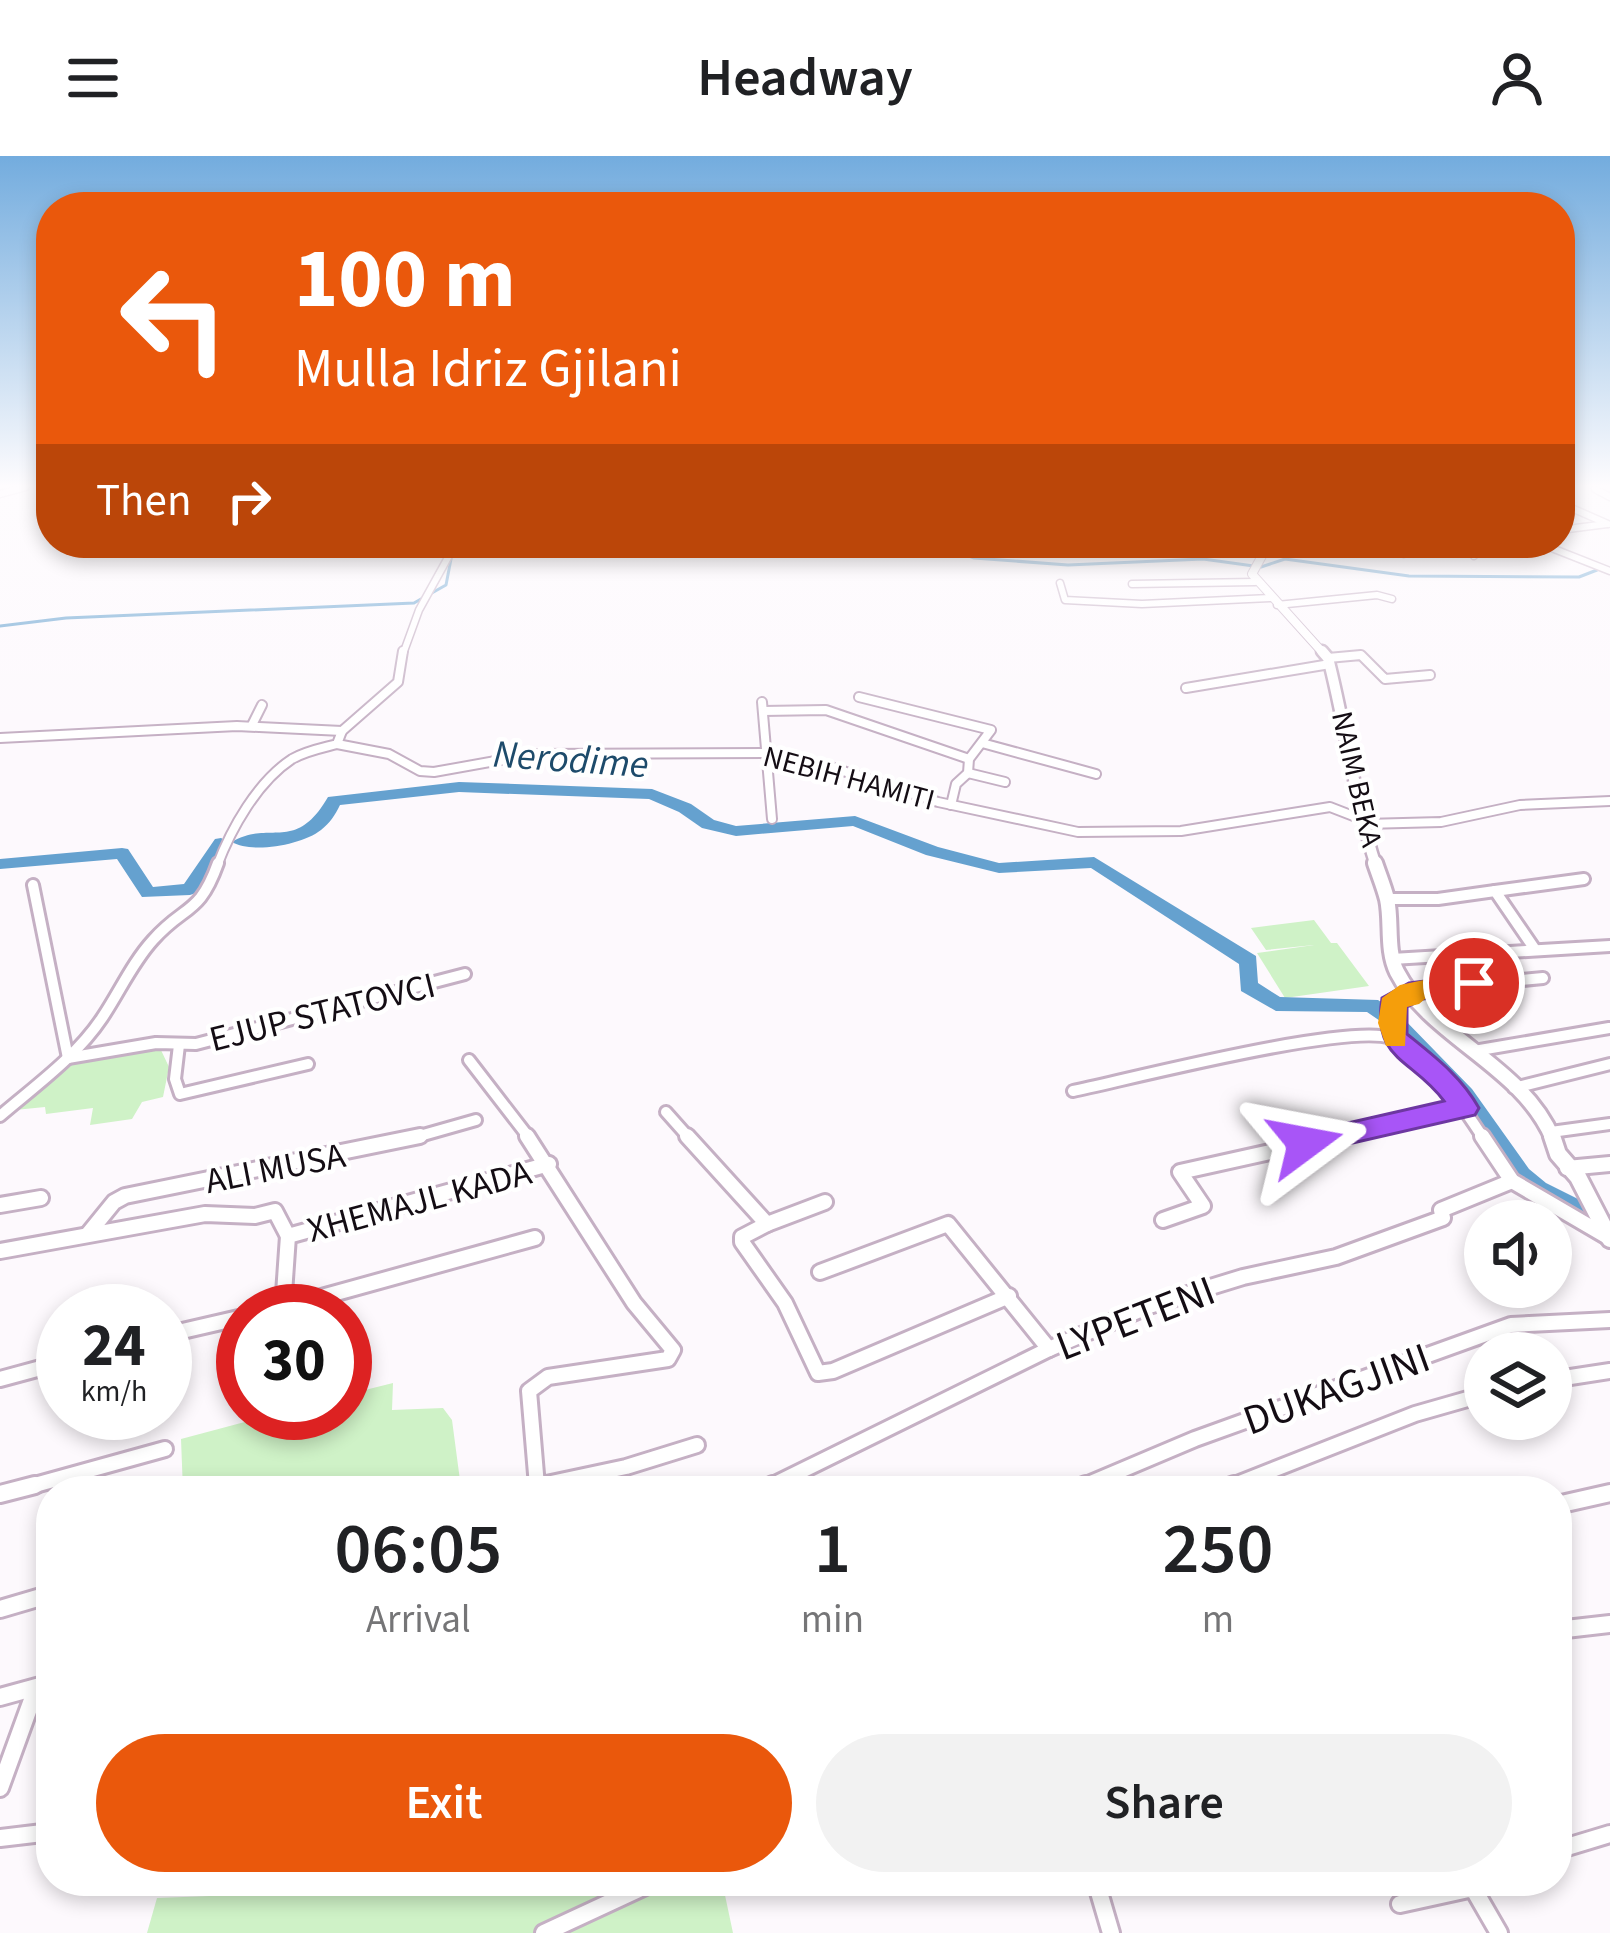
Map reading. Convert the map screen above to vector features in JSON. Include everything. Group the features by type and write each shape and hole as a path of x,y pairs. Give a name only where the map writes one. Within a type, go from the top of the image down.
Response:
{"street":[{"path":"0,1116 68,1058 104,1016 110,999 154,938 206,897 231,829 282,767 297,756 337,744 342,731 398,682 398,664 412,623 432,593 439,570"},
{"path":"1132,584 1256,582 1254,570"},
{"name":"NAIM BEKA","path":"1256,582 1329,661 1363,822 1387,899 1392,959 1409,992 1474,1051 1508,1073 1514,1088 1551,1132 1610,1238"},
{"path":"1060,583 1065,600 1142,604 1377,595 1392,599"},
{"name":"NAIM BEKA","path":"1329,661 1361,655 1385,680 1430,675"},
{"path":"1186,688 1329,661"},
{"path":"860,697 992,732 969,759 968,773 956,784 951,805"},
{"path":"252,725 262,705"},
{"path":"772,819 762,707 826,710 969,759"},
{"path":"0,739 252,725 321,724 342,731"},
{"path":"982,743 1096,775"},
{"name":"NEBIH HAMITI","path":"337,744 389,754 420,771 434,772 534,754 766,753 951,805 1114,836 1230,825 1330,807 1363,822 1441,822 1520,806 1610,801"},
{"path":"968,773 1005,782"},
{"path":"1387,899 1438,899 1584,878"},
{"path":"33,885 68,1058"},
{"path":"1495,890 1534,948"},
{"path":"1392,959 1610,946"},
{"name":"EJUP STATOVCI","path":"68,1058 238,1034 465,974"},
{"path":"1394,1038 1395,998 1410,998 1409,992 1543,978"},
{"path":"1474,1051 1609,1028"},
{"path":"1073,1090 1264,1050 1371,1035 1394,1038 1442,1077 1512,1180 1610,1238"},
{"name":"EJUP STATOVCI","path":"179,1045 175,1079 180,1094 308,1064"},
{"path":"469,1060 549,1164 634,1304 673,1350 668,1359 548,1377 529,1391 536,1476"},
{"path":"1514,1088 1610,1064"},
{"path":"1162,1220 1203,1206 1180,1172 1196,1166 1465,1108"},
{"path":"666,1112 767,1224"},
{"name":"ALI MUSA","path":"88,1234 114,1202 125,1196 380,1147 476,1120"},
{"path":"1551,1132 1610,1124"},
{"name":"XHEMAJL KADA","path":"288,1236 549,1164"},
{"path":"1567,1168 1610,1164"},
{"name":"LYPETENI","path":"791,1476 1049,1349 1149,1306 1397,1237 1443,1218 1441,1210 1512,1180"},
{"path":"0,1205 41,1198"},
{"path":"825,1202 742,1237 784,1303 818,1372 833,1371 1009,1296"},
{"name":"XHEMAJL KADA","path":"0,1251 205,1214 255,1216 275,1211 288,1236 281,1284"},
{"path":"820,1272 948,1224 1049,1349"},
{"path":"370,1284 535,1238"},
{"name":"DUKAGJINI","path":"1106,1476 1196,1438 1511,1325 1610,1321"},
{"path":"0,1379 36,1369"},
{"path":"1572,1376 1610,1370"},
{"path":"1256,1476 1415,1414 1464,1400"},
{"path":"584,1476 697,1445"},
{"path":"66,1476 165,1449"},
{"path":"0,1494 36,1484"},
{"path":"1572,1502 1610,1493"},
{"path":"0,1609 36,1598"},
{"path":"1572,1628 1610,1624"},
{"path":"0,1697 36,1688"},
{"path":"0,1788 36,1705"},
{"path":"0,1838 36,1834"},
{"path":"1572,1845 1610,1834"},
{"path":"544,1933 624,1896"},
{"path":"1100,1896 1111,1933"},
{"path":"1400,1904 1436,1896"},
{"path":"1478,1896 1499,1933"}],"green space":[{"path":"1314,920 1369,986 1285,998 1257,953 1314,945 1266,950 1251,928"},
{"path":"160,1048 169,1067 163,1097 142,1102 132,1119 90,1125 93,1108 46,1114 45,1107 15,1110 78,1060"},
{"path":"393,1383 392,1410 443,1408 452,1420 459,1476 182,1476 181,1440 192,1440 192,1436 216,1430 216,1440 372,1440 372,1388"},
{"path":"725,1896 733,1933 147,1933 157,1898"}],"waterway":[{"path":"430,594 446,585 449,570"},
{"path":"1365,570 1409,576 1579,577 1597,570"},
{"path":"0,626 66,618 414,603 421,599"},
{"name":"Nerodime","path":"241,842 283,839 308,831 334,801 459,787 652,794 708,824 736,831 855,821 932,851 999,868 1094,862 1249,961 1248,986 1276,1004 1371,1005 1393,1020 1464,1095 1521,1176 1538,1190 1609,1226"},
{"name":"Nerodime","path":"0,864 122,853 148,893 190,889 221,843"}],"slow traffic":[{"path":"1395,1039 1391,1023 1395,998 1410,998 1409,992 1424,989"}],"route":[{"path":"1305,1143 1465,1108 1442,1077 1394,1038 1391,1023 1395,998 1410,998 1409,992 1441,985 1474,983"}]}
